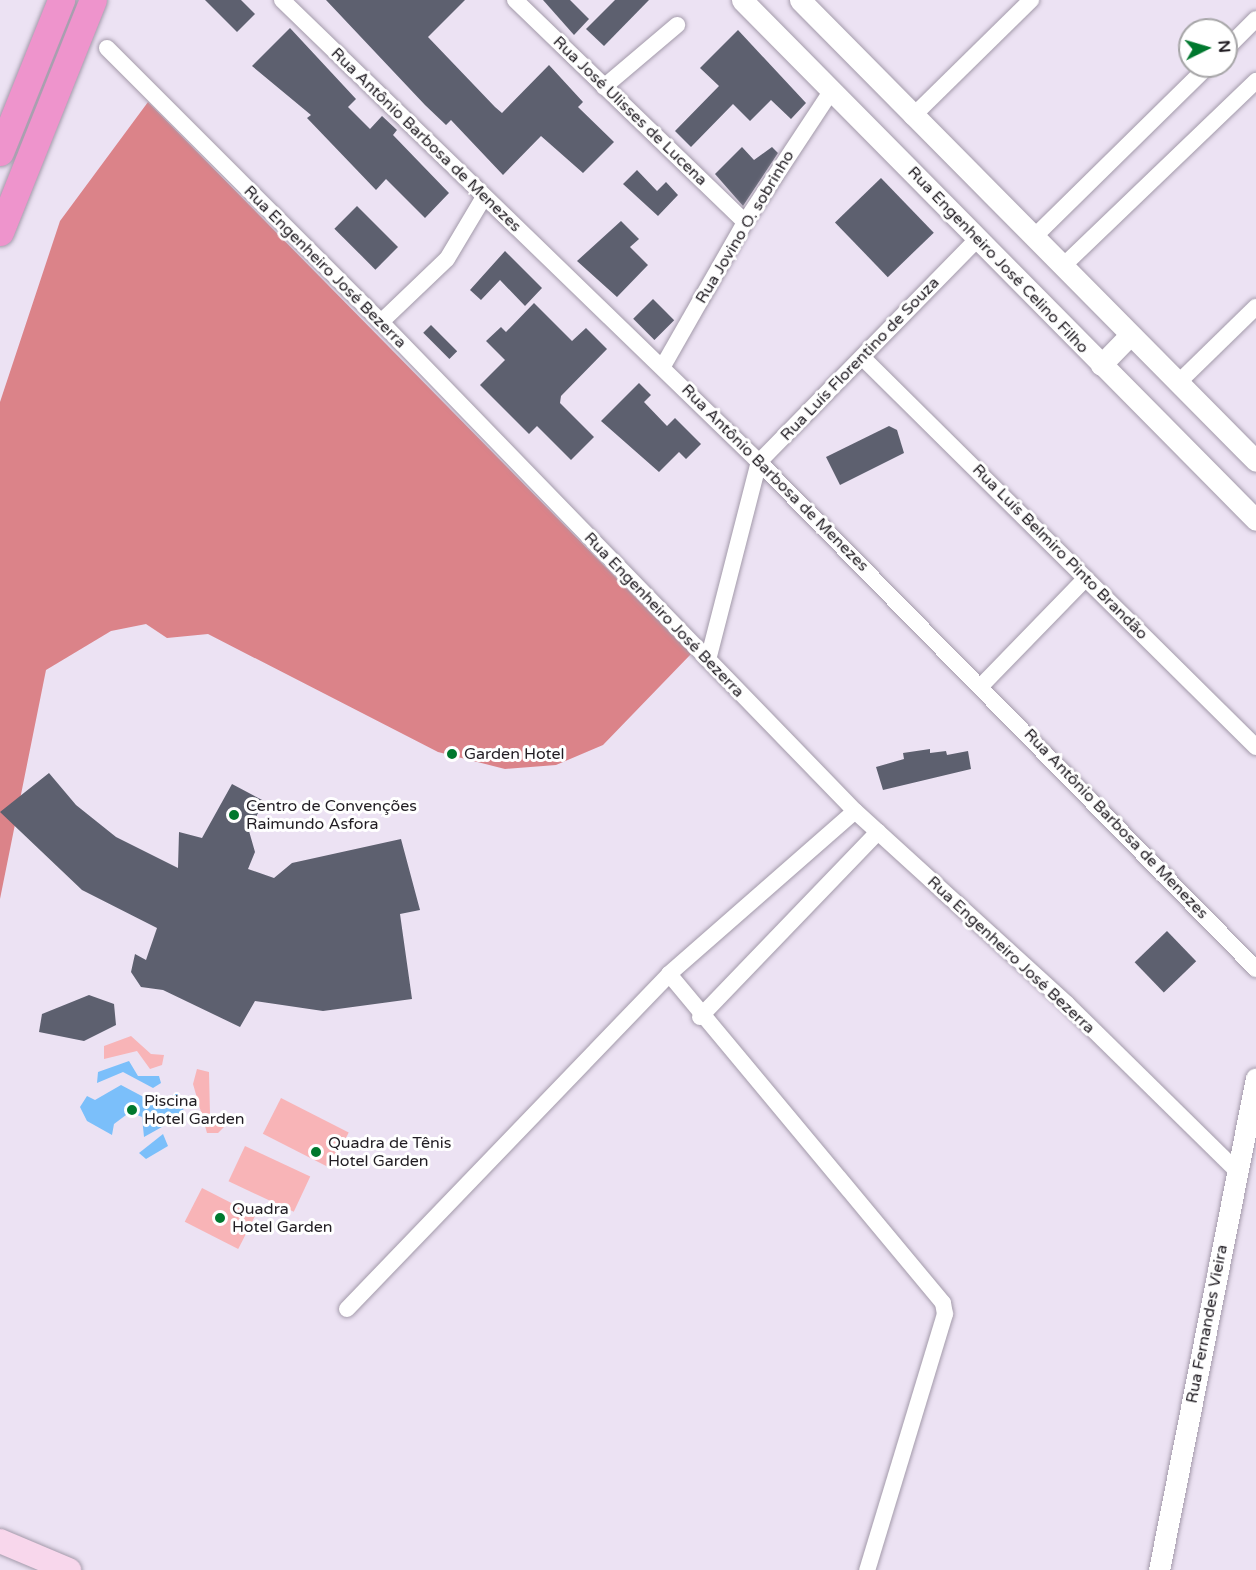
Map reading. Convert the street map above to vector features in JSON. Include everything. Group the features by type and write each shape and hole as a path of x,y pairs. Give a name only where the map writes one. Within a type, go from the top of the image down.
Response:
{"highway":[{"path":"0,152 61,0"},
{"path":"0,232 93,0"}],"main road":[{"path":"0,1541 69,1570"}],"street":[{"name":"Rua Antônio Barbosa de Menezes","path":"282,0 484,197 663,366 982,686 1256,969"},
{"name":"Rua José Ulisses de Lucena","path":"515,0 745,222"},
{"name":"Rua Engenheiro José Celino Filho","path":"742,0 1256,520"},
{"path":"912,117 1031,0"},
{"path":"803,1 912,117 1256,461"},
{"path":"1238,37 1256,19"},
{"path":"604,87 677,25"},
{"name":"Rua Engenheiro José Bezerra","path":"106,48 381,322 855,811 1067,1004 1234,1168"},
{"path":"1033,238 1196,78"},
{"path":"1062,267 1256,81"},
{"name":"Rua Jovino O. sobrinho","path":"663,366 745,222 832,90"},
{"path":"381,322 447,259 484,197"},
{"name":"Rua Luís Florentino de Souza","path":"759,462 977,239"},
{"path":"1178,383 1256,308"},
{"path":"1101,365 1129,336"},
{"name":"Rua Luís Belmiro Pinto Brandão","path":"863,358 1256,747"},
{"path":"708,660 759,462"},
{"path":"982,686 1086,578"},
{"path":"347,1309 669,974 855,811"},
{"path":"700,1017 878,832"},
{"path":"669,974 700,1017 783,1108 943,1303 945,1314 867,1570"},
{"name":"Rua Fernandes Vieira","path":"1159,1570 1234,1168 1256,1078"}],"shaded area":[{"path":"148,102 691,654 603,745 556,765 505,769 438,752 208,634 167,638 146,624 111,631 46,670 0,899 0,402 60,221"},
{"path":"131,1036 151,1054 164,1055 162,1065 150,1069 137,1051 104,1059 104,1046"},
{"path":"197,1069 209,1072 210,1114 224,1127 218,1133 207,1133 193,1084"},
{"name":"Quadra de Tênis Hotel Garden","path":"281,1098 349,1133 331,1168 263,1134"},
{"name":"Quadra de Tênis Hotel Garden","path":"245,1146 310,1176 294,1212 229,1181"},
{"name":"Quadra Hotel Garden","path":"202,1188 255,1215 238,1249 185,1222"}],"water":[{"path":"129,1061 138,1076 159,1076 161,1083 153,1088 123,1072 97,1083 98,1072"},
{"name":"Piscina Hotel Garden","path":"121,1085 155,1103 177,1093 185,1114 144,1137 142,1117 130,1112 114,1124 112,1135 87,1121 80,1107 87,1096 95,1100"},
{"path":"163,1134 168,1146 146,1159 139,1153"}],"building":[{"path":"205,0 241,0 255,14 237,32"},
{"path":"326,0 465,0 428,37 495,107 502,113 549,65 583,102 578,107 614,142 583,173 541,136 503,175 451,120 446,125 425,105"},
{"path":"543,0 570,0 589,19 574,35"},
{"path":"615,0 649,0 604,46 586,29"},
{"path":"290,28 356,99 348,107 370,129 382,116 397,130 393,135 449,193 425,218 386,179 376,190 307,118 311,115 252,66"},
{"path":"738,30 806,103 791,119 771,100 750,121 733,104 691,147 675,131 719,86 700,68"},
{"path":"742,147 754,160 772,147 778,153 743,206 715,174"},
{"path":"637,170 657,191 666,182 678,195 658,216 623,184"},
{"path":"881,178 934,233 888,277 835,222"},
{"path":"357,206 398,247 375,270 334,229"},
{"path":"621,221 639,239 630,247 648,265 617,297 577,261"},
{"path":"505,251 542,288 525,306 500,280 481,300 470,290"},
{"path":"653,299 674,320 654,340 633,319"},
{"path":"534,303 572,341 586,328 607,349 561,396 560,403 594,437 571,460 537,426 529,434 480,385 505,360 486,341 501,327 506,332"},
{"path":"431,325 457,351 449,359 423,333"},
{"path":"639,383 651,395 644,402 667,426 675,418 701,444 686,459 679,452 659,472 601,421"},
{"path":"889,426 897,430 904,453 840,485 826,457"},
{"path":"930,749 930,753 946,751 947,755 968,751 971,769 883,790 876,767 904,759 903,753"},
{"path":"49,773 76,805 116,837 178,868 179,832 202,838 232,784 264,801 249,831 255,852 248,869 274,878 292,863 401,839 420,910 400,914 412,999 323,1011 255,1001 240,1027 163,990 141,987 131,972 135,954 146,960 157,928 82,890 0,812"},
{"path":"1167,931 1196,961 1164,992 1135,962"},
{"path":"89,995 114,1004 116,1025 84,1041 39,1032 42,1014"}],"place":[{"name":"Garden Hotel","path":"452,754"},
{"name":"Centro de Convenções Raimundo Asfora","path":"234,815"},
{"name":"Piscina Hotel Garden","path":"132,1110"},
{"name":"Quadra de Tênis Hotel Garden","path":"316,1152"},
{"name":"Quadra Hotel Garden","path":"220,1218"}]}
